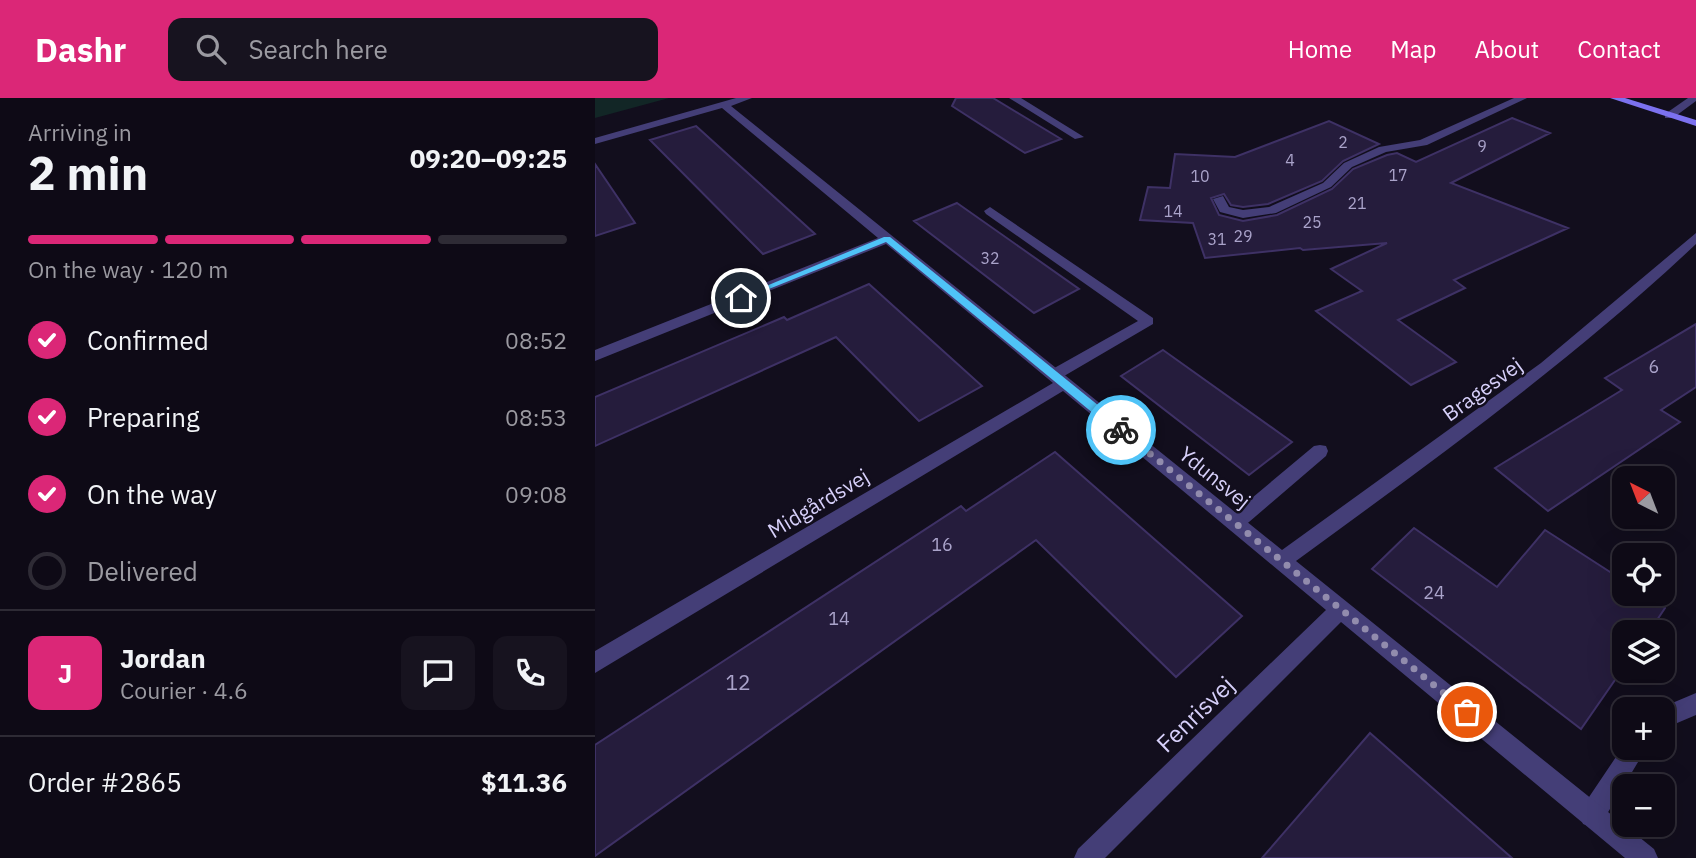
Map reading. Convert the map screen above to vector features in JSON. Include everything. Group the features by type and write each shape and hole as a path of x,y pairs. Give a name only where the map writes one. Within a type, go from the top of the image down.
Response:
{"street":[{"path":"595,141 747,98"},
{"path":"1014,98 1079,137"},
{"path":"1219,199 1224,209 1243,214 1272,210 1327,185 1348,165 1383,149 1423,143 1522,98"},
{"path":"1615,98 1696,123"},
{"path":"1669,116 1693,98"},
{"name":"Ydunsvej","path":"724,105 1645,858"},
{"name":"Midgårdsvej","path":"595,663 1149,321 991,211"},
{"name":"Bragesvej","path":"1281,561 1552,364 1652,280 1696,237"},
{"path":"595,356 887,239"},
{"path":"1235,523 1320,451"},
{"name":"Fenrisvej","path":"1087,858 1341,609"},
{"path":"1675,713 1696,704"},
{"path":"1593,815 1628,760"}],"green space":[{"path":"595,98 669,98 595,118"}],"building":[{"path":"956,98 993,98 1061,139 1025,153 952,106"},
{"path":"1512,118 1550,133 1451,183 1568,228 1454,280 1465,288 1398,320 1456,362 1411,385 1316,311 1362,291 1331,269 1387,243 1303,250 1300,248 1205,258 1193,223 1140,220 1148,187 1170,188 1175,154 1235,157 1329,121 1379,144 1343,161 1322,181 1268,204 1243,207 1231,205 1224,194 1211,198 1219,215 1243,221 1277,215 1332,189 1353,169 1387,155 1397,153 1416,162"},
{"path":"696,126 815,234 763,254 650,140"},
{"path":"595,164 635,223 595,236"},
{"path":"957,203 1079,289 1034,313 914,221"},
{"path":"869,284 982,386 919,421 836,337 595,446 595,397"},
{"path":"1696,324 1696,387 1661,410 1680,422 1548,511 1495,468 1622,390 1605,378"},
{"path":"1163,350 1292,442 1249,475 1121,376"},
{"path":"1055,452 1242,616 1176,677 1036,540 595,856 595,745 961,506 966,511"},
{"path":"1414,528 1497,587 1545,530 1612,573 1612,606 1665,608 1657,620 1612,620 1613,683 1581,729 1372,569"},
{"path":"1370,733 1512,858 1262,858"}],"way so far":[{"path":"1121,430 1467,712"}],"route":[{"path":"741,298 887,239 1121,430"}]}
